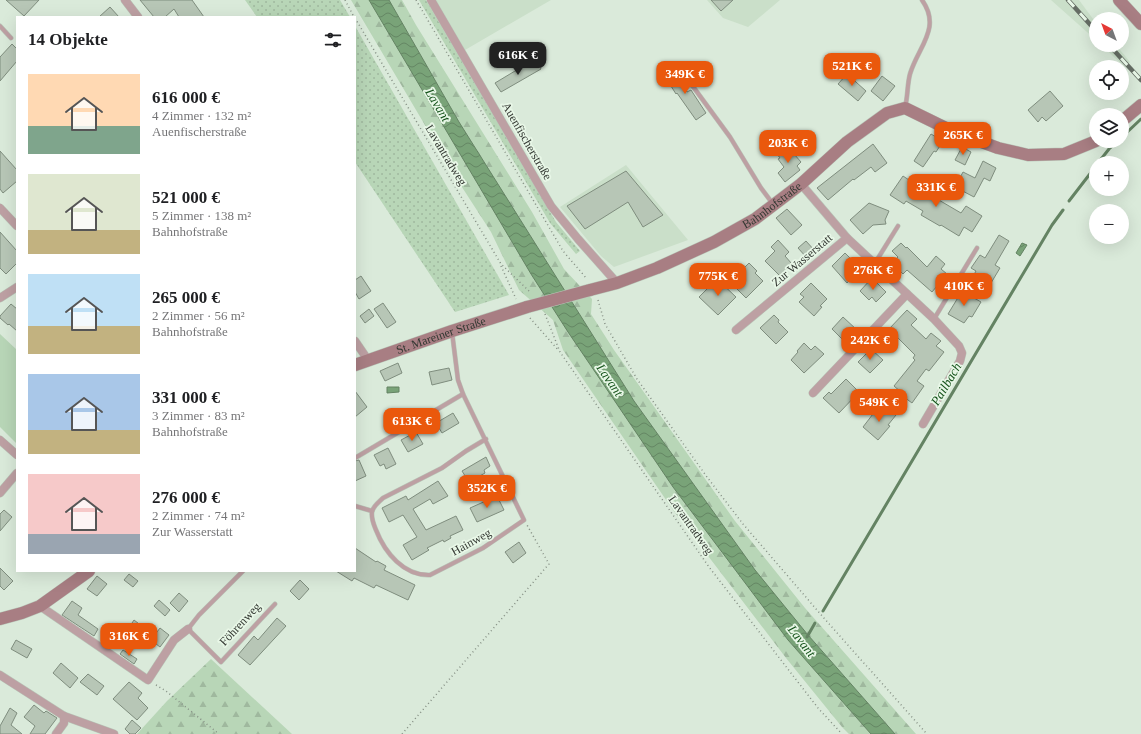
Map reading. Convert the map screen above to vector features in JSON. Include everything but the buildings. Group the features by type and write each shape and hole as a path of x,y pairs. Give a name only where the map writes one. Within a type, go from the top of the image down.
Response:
{"street":[{"path":"125,0 137,16"},
{"name":"Auenfischerstraße","path":"431,0 551,206 578,239 617,282"},
{"path":"1119,0 1141,24"},
{"path":"1129,115 1141,105"},
{"path":"905,108 952,131 998,148 1028,155 1064,154 1089,144"},
{"name":"Bahnhofstraße","path":"592,290 657,268 714,242 755,219 802,184 847,142 887,113 905,108"},
{"name":"Zur Wasserstatt","path":"802,184 847,238 934,319 960,346 962,353 960,361 923,424"},
{"path":"0,208 16,225"},
{"name":"Zur Wasserstatt","path":"736,330 847,238"},
{"path":"0,298 16,290"},
{"name":"St. Mareiner Straße","path":"356,365 452,331 527,307 592,290"},
{"path":"813,393 907,294"},
{"path":"356,342 368,360"},
{"path":"0,440 16,454"},
{"path":"0,493 16,475"},
{"path":"0,619 22,614 40,606 88,572"},
{"path":"40,606 148,680 174,640 188,629"},
{"path":"0,675 64,716 114,734"},
{"path":"56,734 64,723 64,716"}],"lane":[{"path":"905,108 909,75 929,33 930,17 928,8 922,0"},
{"path":"0,26 11,38"},
{"path":"686,77 730,137 761,188 774,205"},
{"path":"875,263 898,226"},
{"path":"934,319 977,248"},
{"path":"452,331 458,380 463,394 524,520"},
{"path":"356,457 463,394"},
{"path":"356,506 372,511 376,504 383,498 442,468 486,439"},
{"name":"Hainweg","path":"372,511 372,520 378,535 392,558 402,567 422,575 430,575 483,548 524,520"},
{"path":"188,629 242,572"},
{"name":"Föhrenweg","path":"188,629 221,662 275,604"}],"path":[{"name":"Lavantradweg","path":"344,0 354,16"},
{"path":"416,0 563,251 592,290 604,324 637,379 707,477 743,524 927,734"},
{"name":"Lavantradweg","path":"356,20 501,264 531,293"},
{"name":"Lavantradweg","path":"545,314 560,352 709,567 818,708 842,734"},
{"path":"402,734 549,564 524,520"},
{"path":"148,680 166,691 219,734"}],"shaded area":[{"path":"436,0 551,0 465,50"},
{"path":"707,0 780,0 748,27 723,18"},
{"path":"1051,0 1079,0 1089,14 1089,34"},
{"path":"1109,52 1122,52 1128,60 1117,60"},
{"path":"626,165 688,240 614,267 601,256 560,207"}],"green space":[{"path":"245,0 340,0 349,16 256,16"},
{"path":"351,0 369,0 409,67 788,640 871,734 849,734 842,727 786,658 673,510 563,350 553,320 519,290 491,232 458,181"},
{"path":"389,0 402,0 532,212 564,269 592,299 591,314 614,350 735,521 805,608 916,734 895,734 808,635 755,570 634,401 459,122"},
{"path":"419,0 426,0 556,222 580,251 576,254 550,223"},
{"path":"356,28 509,295 455,312 356,164"},
{"path":"0,334 16,349 16,443 0,427"},
{"path":"211,659 292,734 137,734 167,701"}],"water":[{"name":"Lavant","path":"369,0 389,0 459,122 634,401 755,570 808,635 895,734 871,734 788,640 673,487 568,332 531,274"},
{"path":"1022,243 1027,245 1020,256 1016,253"},
{"path":"387,387 399,387 399,392 387,393"}],"waterway":[{"name":"Pailbach","path":"1129,130 1141,119"},
{"name":"Pailbach","path":"1104,156 1110,148"},
{"name":"Pailbach","path":"1069,201 1089,175"},
{"name":"Pailbach","path":"823,611 1052,225 1063,210"},
{"name":"Pailbach","path":"807,637 815,623"}],"railway":[{"path":"1068,0 1089,23"},
{"path":"1115,52 1141,80"}]}
